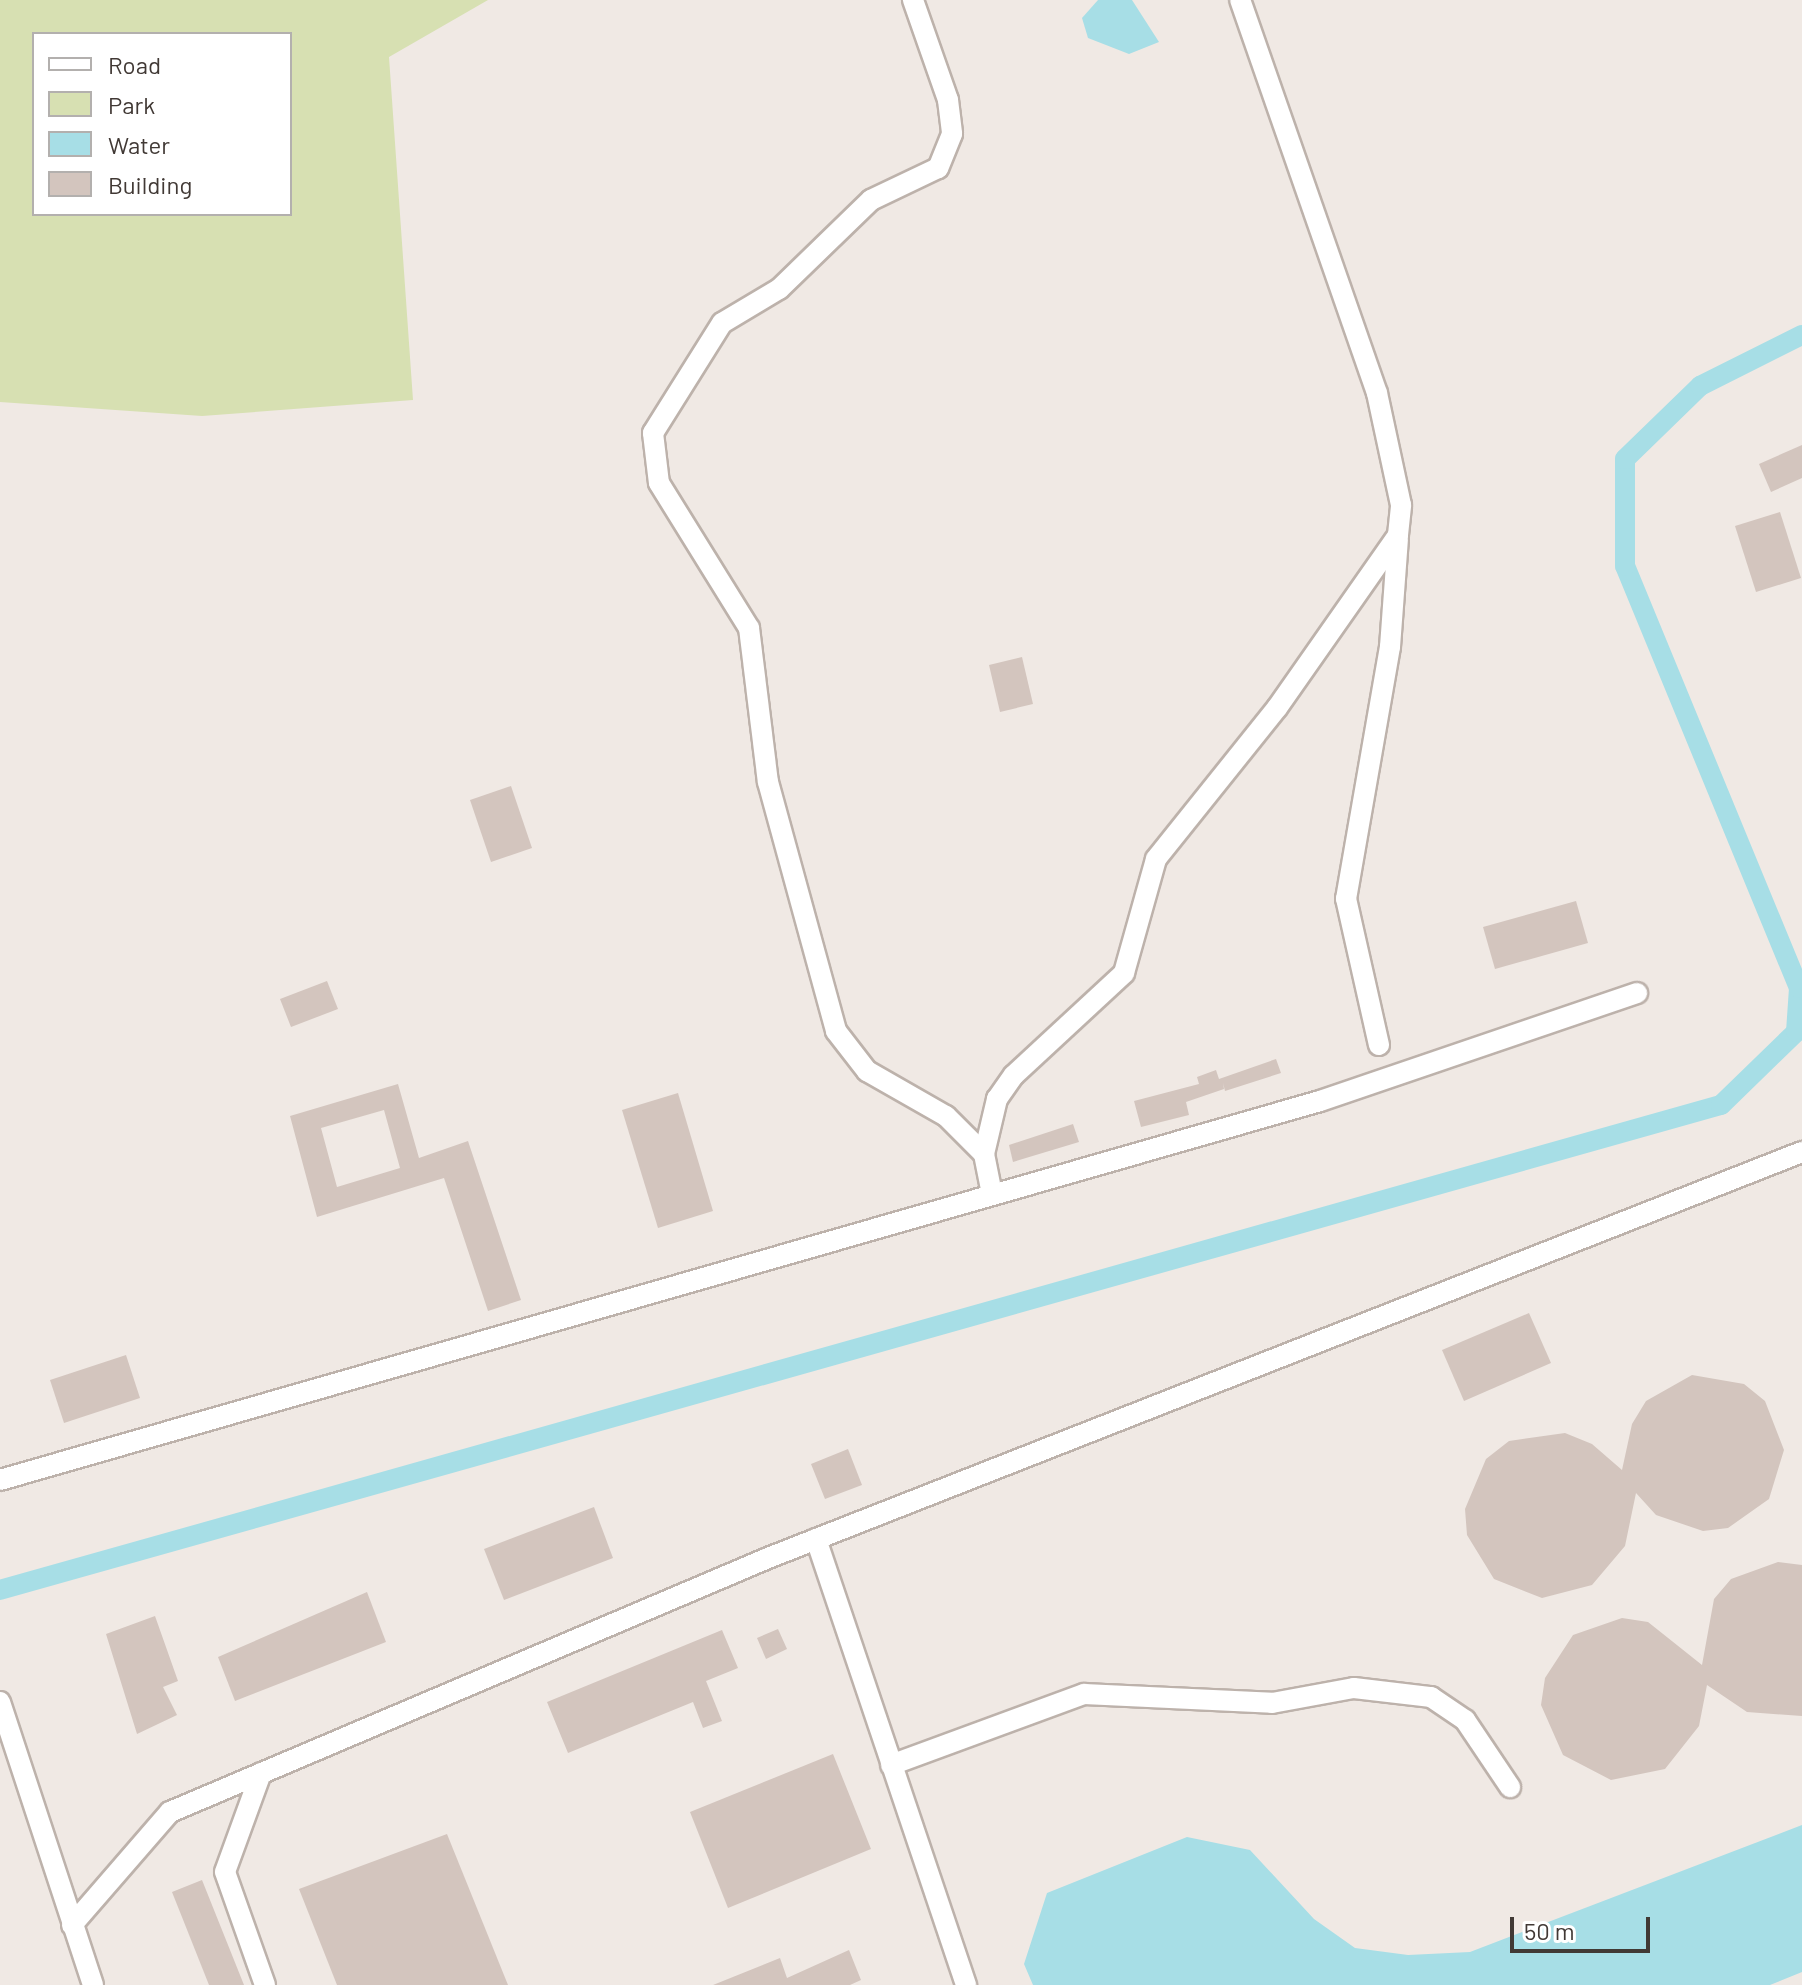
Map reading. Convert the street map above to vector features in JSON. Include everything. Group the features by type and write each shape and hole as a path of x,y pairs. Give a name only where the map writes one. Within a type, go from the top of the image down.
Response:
{"street":[{"path":"913,0 948,100 952,134 938,168 871,200 779,289 722,323 653,433 659,483 749,628 768,782 836,1031 867,1071 946,1116 984,1154"},
{"path":"1240,0 1377,393 1401,505 1390,647 1346,899 1379,1045"},
{"path":"992,1194 984,1154 997,1099 1014,1075 1124,973 1156,859 1277,708 1398,535"},
{"path":"0,1480 1320,1101 1637,993"},
{"path":"72,1925 170,1812 816,1539 1802,1152"},
{"path":"816,1539 966,1985"},
{"path":"891,1765 1084,1694 1272,1703 1354,1688 1431,1697 1465,1720 1510,1787"},
{"path":"0,1702 93,1985"},
{"path":"261,1773 225,1872 265,1985"}],"green space":[{"path":"0,0 488,0 389,57 413,400 202,416 0,402"}],"water":[{"path":"1098,0 1132,0 1159,42 1129,54 1088,38 1082,18"},
{"path":"1802,1825 1802,1972 1770,1985 1033,1985 1024,1964 1047,1893 1187,1837 1250,1850 1314,1919 1355,1948 1408,1955 1470,1952"}],"building":[{"path":"1802,445 1802,478 1771,492 1759,464"},
{"path":"1780,512 1801,578 1756,592 1735,526"},
{"path":"1022,657 1033,704 1000,712 989,665"},
{"path":"511,786 532,848 491,862 470,800"},
{"path":"1576,901 1588,943 1495,969 1483,927"},
{"path":"327,981 338,1009 291,1027 280,999"},
{"path":"1276,1059 1281,1073 1225,1091 1223,1083 1224,1089 1186,1102 1189,1115 1141,1127 1134,1101 1199,1084 1197,1077 1216,1070 1219,1079"},
{"path":"398,1084 419,1158 468,1141 521,1300 488,1311 444,1178 317,1217 290,1116","holes":["384,1110 400,1168 337,1187 321,1128"]},
{"path":"678,1093 713,1211 658,1228 622,1110"},
{"path":"1073,1124 1079,1142 1013,1162 1009,1145"},
{"path":"1529,1313 1551,1363 1464,1401 1442,1350"},
{"path":"126,1355 140,1398 64,1423 50,1380"},
{"path":"1692,1375 1744,1384 1765,1401 1784,1450 1769,1499 1728,1528 1703,1531 1656,1515 1636,1493 1625,1546 1592,1585 1542,1598 1494,1579 1467,1535 1465,1509 1486,1459 1509,1441 1565,1433 1592,1444 1622,1470 1632,1424 1646,1401"},
{"path":"848,1449 862,1485 825,1499 811,1464"},
{"path":"594,1507 613,1558 504,1600 484,1549"},
{"path":"1778,1562 1802,1565 1802,1716 1747,1712 1707,1685 1699,1726 1665,1769 1611,1780 1563,1755 1541,1705 1545,1678 1573,1635 1622,1618 1648,1622 1702,1665 1714,1599 1731,1579"},
{"path":"367,1592 386,1642 235,1701 218,1657"},
{"path":"155,1616 178,1681 163,1687 177,1715 137,1734 106,1634"},
{"path":"778,1629 787,1649 766,1659 757,1638"},
{"path":"722,1630 738,1668 706,1681 722,1721 703,1728 693,1702 568,1753 547,1702"},
{"path":"833,1754 871,1849 728,1908 690,1812"},
{"path":"447,1834 508,1985 337,1985 299,1889"},
{"path":"202,1880 244,1985 209,1985 172,1892"},
{"path":"849,1950 861,1980 850,1985 713,1985 780,1958 787,1978"}],"waterway":[{"path":"0,1590 1721,1105 1796,1032 1799,988 1625,566 1625,459 1700,386 1802,335"}]}
